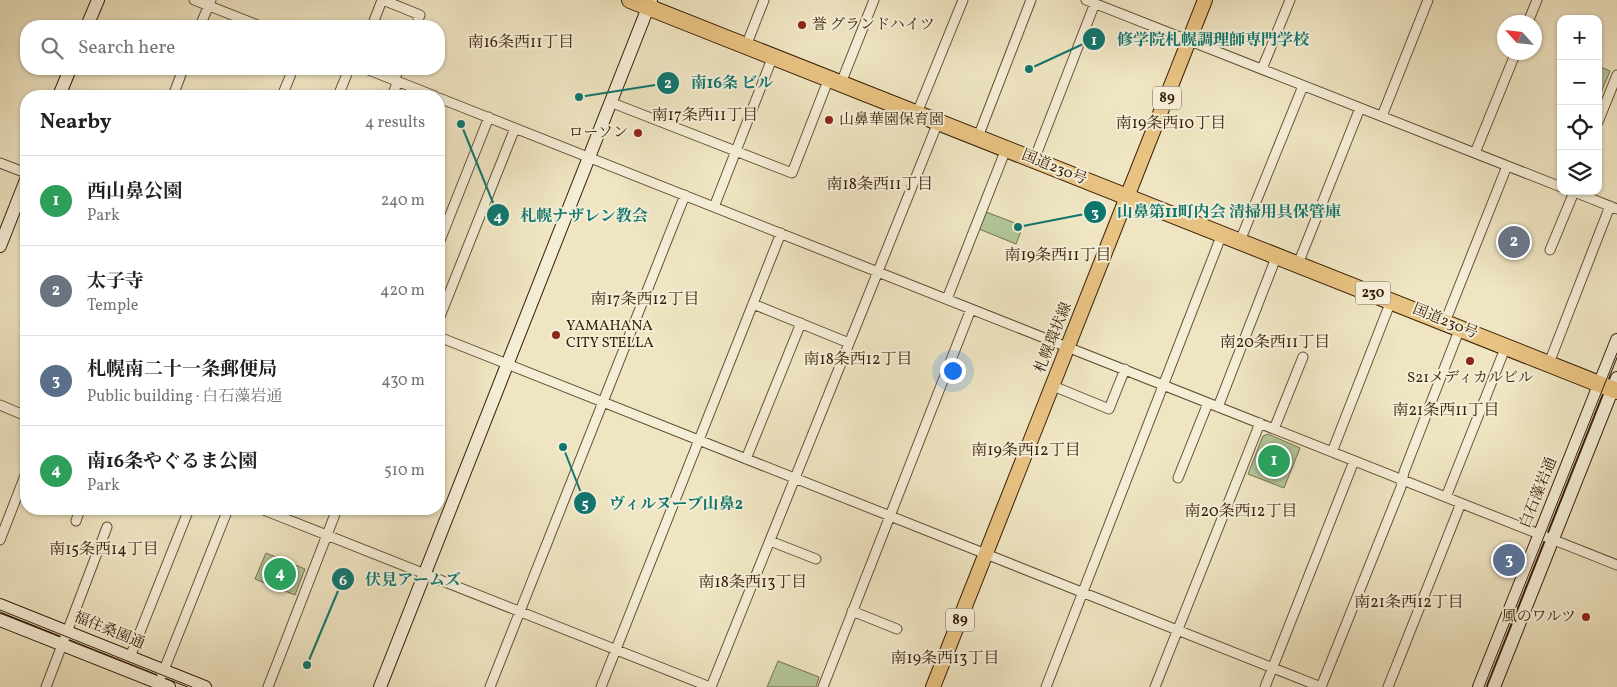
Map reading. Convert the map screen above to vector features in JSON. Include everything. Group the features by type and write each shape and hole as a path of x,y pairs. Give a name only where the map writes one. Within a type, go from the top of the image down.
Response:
{"highway":[{"name":"国道230号","path":"630,0 650,4 746,46 1549,363 1611,385"}],"main road":[{"name":"札幌環状線","path":"933,687 1205,0"}],"street":[{"path":"90,20 98,0"},
{"path":"194,0 210,3 247,20"},
{"path":"375,20 383,0 420,15 418,20"},
{"path":"746,46 764,0"},
{"path":"610,102 792,173 874,0"},
{"path":"917,113 963,0"},
{"path":"978,137 1030,0"},
{"path":"1262,69 1290,0"},
{"path":"1382,116 1428,0"},
{"path":"1531,15 1537,0"},
{"path":"1034,160 1092,1 1557,185"},
{"path":"203,20 210,3"},
{"path":"380,687 650,4"},
{"path":"714,207 772,56"},
{"path":"1476,154 1513,60"},
{"path":"1602,112 1617,74"},
{"path":"62,90 68,75"},
{"path":"175,90 181,75"},
{"path":"284,90 291,75"},
{"path":"340,90 347,75"},
{"path":"381,75 419,90"},
{"path":"394,90 398,75"},
{"path":"1240,241 1303,86"},
{"path":"445,100 1617,564"},
{"path":"1298,264 1360,108"},
{"path":"445,228 489,117"},
{"path":"276,515 711,687 938,122"},
{"path":"445,304 515,128"},
{"path":"947,299 1006,148"},
{"path":"0,163 20,171"},
{"path":"1445,322 1507,166"},
{"path":"0,246 20,195"},
{"path":"490,687 685,195"},
{"path":"1550,250 1572,195"},
{"path":"1549,363 1613,208 1580,195"},
{"path":"601,687 781,233"},
{"path":"1046,687 1222,234"},
{"path":"1218,407 1277,256"},
{"path":"1332,452 1391,301"},
{"path":"753,304 850,343"},
{"path":"822,687 971,309"},
{"path":"746,459 801,323"},
{"path":"445,339 1321,687 1401,487 1460,328"},
{"name":"白石藻岩通","path":"1494,687 1611,385 1617,340"},
{"path":"1446,497 1506,346"},
{"path":"1274,429 1302,357"},
{"path":"1052,386 1109,409 1125,369"},
{"name":"白石藻岩通","path":"1479,687 1540,534 1611,385"},
{"path":"1178,478 1208,403"},
{"path":"0,405 20,413"},
{"path":"1155,687 1260,423"},
{"path":"1265,687 1354,461"},
{"path":"0,540 20,488"},
{"path":"1388,687 1461,503"},
{"path":"76,521 78,515"},
{"path":"130,657 187,515"},
{"path":"162,682 226,515"},
{"path":"268,687 335,515"},
{"path":"46,687 107,527"},
{"path":"770,541 816,560"},
{"name":"福住桑園通","path":"0,605 130,657 162,682"},
{"path":"852,611 897,629"},
{"name":"福住桑園通","path":"0,620 162,682 205,687"}],"green space":[{"path":"1602,68 1610,71 1602,90"},
{"path":"986,212 1023,226 1016,244 979,229"},
{"path":"1268,434 1300,448 1284,488 1248,474 1263,436"},
{"path":"266,553 305,569 295,595 255,579"},
{"path":"778,661 819,677 816,687 767,687"}],"tram line":[{"path":"1484,687 1617,353"},
{"path":"0,610 192,687"}],"place":[{"name":"誉 グランドハイツ","path":"802,25"},
{"name":"修学院札幌調理師専門学校","path":"1029,69"},
{"name":"南16条 ビル","path":"579,97"},
{"name":"山鼻華園保育園","path":"829,120"},
{"name":"札幌ナザレン教会","path":"461,124"},
{"name":"ローソン","path":"638,133"},
{"name":"山鼻第11町内会 清掃用具保管庫","path":"1018,227"},
{"name":"太子寺","path":"1514,242"},
{"name":"YAMAHANA CITY STELLA","path":"556,335"},
{"name":"S21メディカルビル","path":"1470,361"},
{"name":"ヴィルヌーブ山鼻2","path":"563,447"},
{"name":"西山鼻公園","path":"1274,461"},
{"name":"札幌南二十一条郵便局","path":"1509,560"},
{"name":"南16条やぐるま公園","path":"280,574"},
{"name":"風のワルツ","path":"1586,617"},
{"name":"伏見アームズ","path":"307,665"}],"district":[{"name":"南16条西11丁目","path":"521,43"},
{"name":"南17条西11丁目","path":"705,116"},
{"name":"南19条西10丁目","path":"1171,124"},
{"name":"南18条西11丁目","path":"880,185"},
{"name":"南19条西11丁目","path":"1058,256"},
{"name":"南17条西12丁目","path":"645,300"},
{"name":"南20条西11丁目","path":"1275,343"},
{"name":"南18条西12丁目","path":"858,360"},
{"name":"南21条西11丁目","path":"1446,411"},
{"name":"南19条西12丁目","path":"1026,451"},
{"name":"南20条西12丁目","path":"1241,512"},
{"name":"南15条西14丁目","path":"104,550"},
{"name":"南18条西13丁目","path":"753,583"},
{"name":"南21条西12丁目","path":"1409,603"},
{"name":"南19条西13丁目","path":"945,659"}]}
